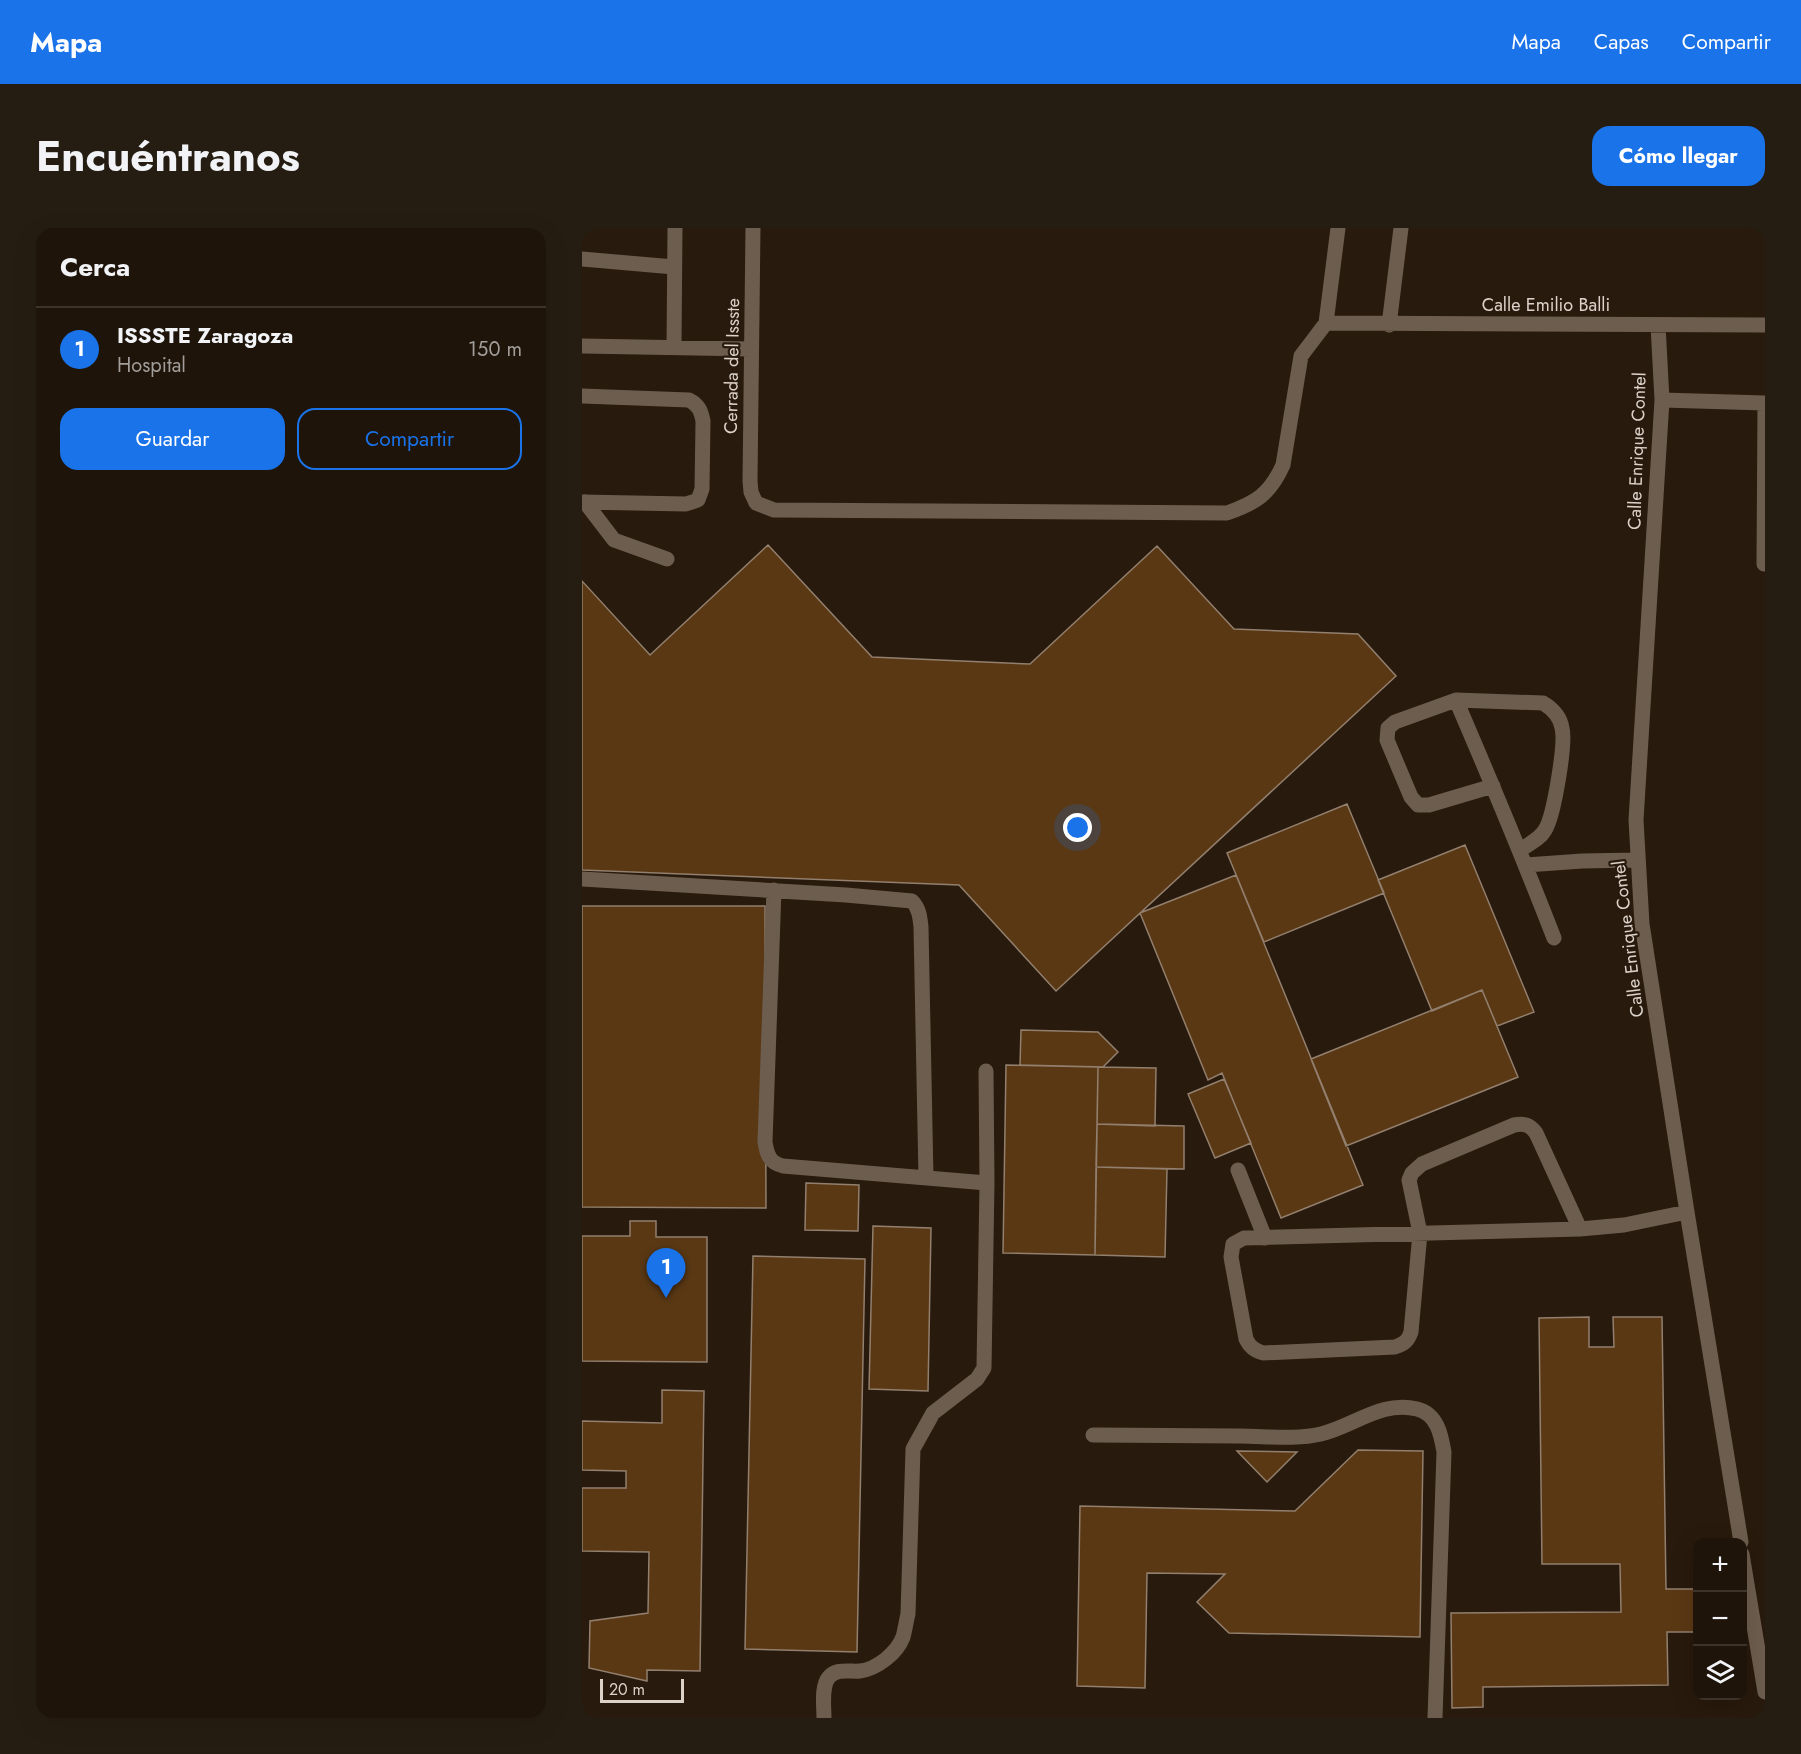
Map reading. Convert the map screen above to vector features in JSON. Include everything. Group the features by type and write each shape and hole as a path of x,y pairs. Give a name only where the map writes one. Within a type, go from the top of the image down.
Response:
{"street":[{"path":"674,347 675,228"},
{"name":"Cerrada del Issste","path":"753,228 750,481 751,492 756,503 774,510 1227,513 1246,507 1265,495 1276,481 1283,465 1301,356 1326,323"},
{"path":"1326,323 1338,228"},
{"path":"1389,325 1401,228"},
{"path":"582,259 674,267"},
{"name":"Calle Emilio Balli","path":"1326,323 1765,325"},
{"name":"Calle Enrique Contel","path":"1658,325 1662,400 1636,820 1637,860 1642,924 1740,1538"},
{"path":"582,346 751,349"},
{"path":"582,396 689,400 696,404 703,421 702,489 698,500 686,504 583,502"},
{"path":"1662,400 1727,404 1765,403 1764,564"},
{"path":"583,502 614,540 667,559"},
{"path":"1493,786 1423,806 1419,805 1411,797 1387,740 1388,728 1395,722 1455,700 1543,703 1551,708 1558,716 1564,740 1551,818 1545,831 1520,850"},
{"path":"1455,700 1520,850 1554,938"},
{"path":"1526,866 1581,861 1637,860"},
{"path":"582,879 906,899 916,905 921,927 926,1178"},
{"path":"774,890 765,1142 770,1159 775,1164 783,1166 987,1183"},
{"path":"824,1718 825,1684 828,1677 836,1672 861,1671 876,1665 896,1650 903,1638 908,1614 914,1449 933,1413 977,1379 984,1368 986,1071"},
{"path":"1580,1229 1536,1133 1531,1126 1514,1125 1422,1164 1416,1168 1409,1180 1420,1233 1411,1332 1408,1340 1402,1345 1263,1353 1249,1346 1246,1339 1231,1251 1233,1244 1244,1238 1265,1238 1420,1233 1580,1229 1624,1225 1687,1212"},
{"path":"1238,1170 1265,1238"},
{"path":"1093,1435 1304,1437 1338,1428 1371,1412 1405,1407 1431,1414 1440,1432 1444,1452 1435,1718"},
{"path":"1747,1579 1765,1692"}],"building":[{"path":"768,545 872,657 1030,664 1157,546 1234,629 1358,634 1396,676 1056,991 959,885 582,870 582,581 650,655"},
{"path":"1347,804 1384,893 1264,942 1227,853"},
{"path":"1465,845 1534,1012 1497,1026 1482,990 1432,1011 1378,880"},
{"path":"1236,875 1363,1185 1281,1218 1222,1073 1208,1080 1140,913"},
{"path":"582,906 765,906 766,1208 582,1207"},
{"path":"1482,990 1518,1077 1346,1146 1311,1059"},
{"path":"1021,1030 1098,1032 1118,1052 1103,1067 1020,1065"},
{"path":"1006,1065 1098,1067 1095,1255 1003,1253"},
{"path":"1098,1067 1156,1068 1155,1126 1097,1124"},
{"path":"1224,1079 1251,1143 1215,1158 1188,1094"},
{"path":"1097,1124 1184,1126 1184,1169 1096,1167"},
{"path":"1096,1167 1167,1169 1165,1257 1095,1255"},
{"path":"806,1183 859,1185 858,1231 805,1230"},
{"path":"630,1221 656,1221 656,1237 707,1237 707,1362 582,1361 582,1236 630,1236"},
{"path":"873,1226 931,1228 928,1391 869,1389"},
{"path":"753,1256 865,1259 857,1652 745,1649"},
{"path":"1589,1317 1589,1347 1614,1347 1613,1317 1662,1317 1666,1589 1693,1589 1693,1632 1667,1632 1668,1685 1483,1687 1483,1707 1452,1708 1451,1613 1621,1612 1620,1564 1542,1564 1539,1318"},
{"path":"662,1390 704,1391 700,1671 647,1670 647,1681 589,1668 590,1621 648,1613 649,1552 582,1551 582,1488 626,1488 626,1471 582,1470 582,1421 662,1423"},
{"path":"1358,1450 1423,1451 1420,1637 1229,1633 1197,1602 1225,1574 1147,1573 1145,1688 1077,1686 1080,1506 1295,1511"},
{"path":"1237,1451 1297,1452 1267,1482"}],"place":[{"name":"ISSSTE Zaragoza","path":"666,1298"}]}
